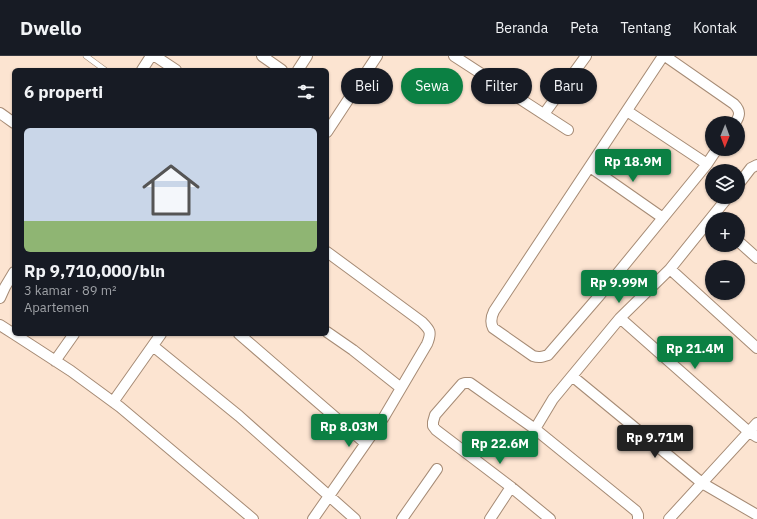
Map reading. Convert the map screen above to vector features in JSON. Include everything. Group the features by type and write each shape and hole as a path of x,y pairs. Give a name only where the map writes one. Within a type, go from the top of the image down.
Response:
{"street":[{"path":"143,68 152,56"},
{"path":"155,56 173,68"},
{"path":"262,56 279,68"},
{"path":"299,68 307,56"},
{"path":"329,129 377,56"},
{"path":"454,56 568,130"},
{"path":"705,166 599,296 548,355 542,358 533,356 493,328 491,322 494,311 664,56 734,104 740,112 739,116"},
{"path":"544,114 583,57"},
{"path":"627,111 707,164 712,156"},
{"path":"0,113 12,122"},
{"path":"745,176 751,168 757,165"},
{"path":"590,167 663,218"},
{"path":"535,429 553,399 620,318 670,269 705,227"},
{"path":"745,247 757,258"},
{"path":"313,519 384,417 430,337 429,329 422,322 329,253"},
{"path":"670,269 757,348"},
{"path":"0,298 12,275"},
{"path":"620,318 753,434"},
{"path":"0,325 12,333"},
{"path":"329,334 401,388"},
{"path":"17,336 113,402 253,519"},
{"path":"55,361 73,336"},
{"path":"113,402 160,336"},
{"path":"241,336 365,443"},
{"path":"153,346 238,416 355,519"},
{"path":"572,376 702,483 757,515"},
{"path":"550,519 511,487 436,430 433,422 435,415 459,386 465,383 470,384 535,429 636,511 638,519"},
{"path":"669,519 702,483 753,434 757,423"},
{"path":"402,519 437,469"},
{"path":"490,519 511,487"}],"lane":[{"path":"86,56 101,68"}]}
